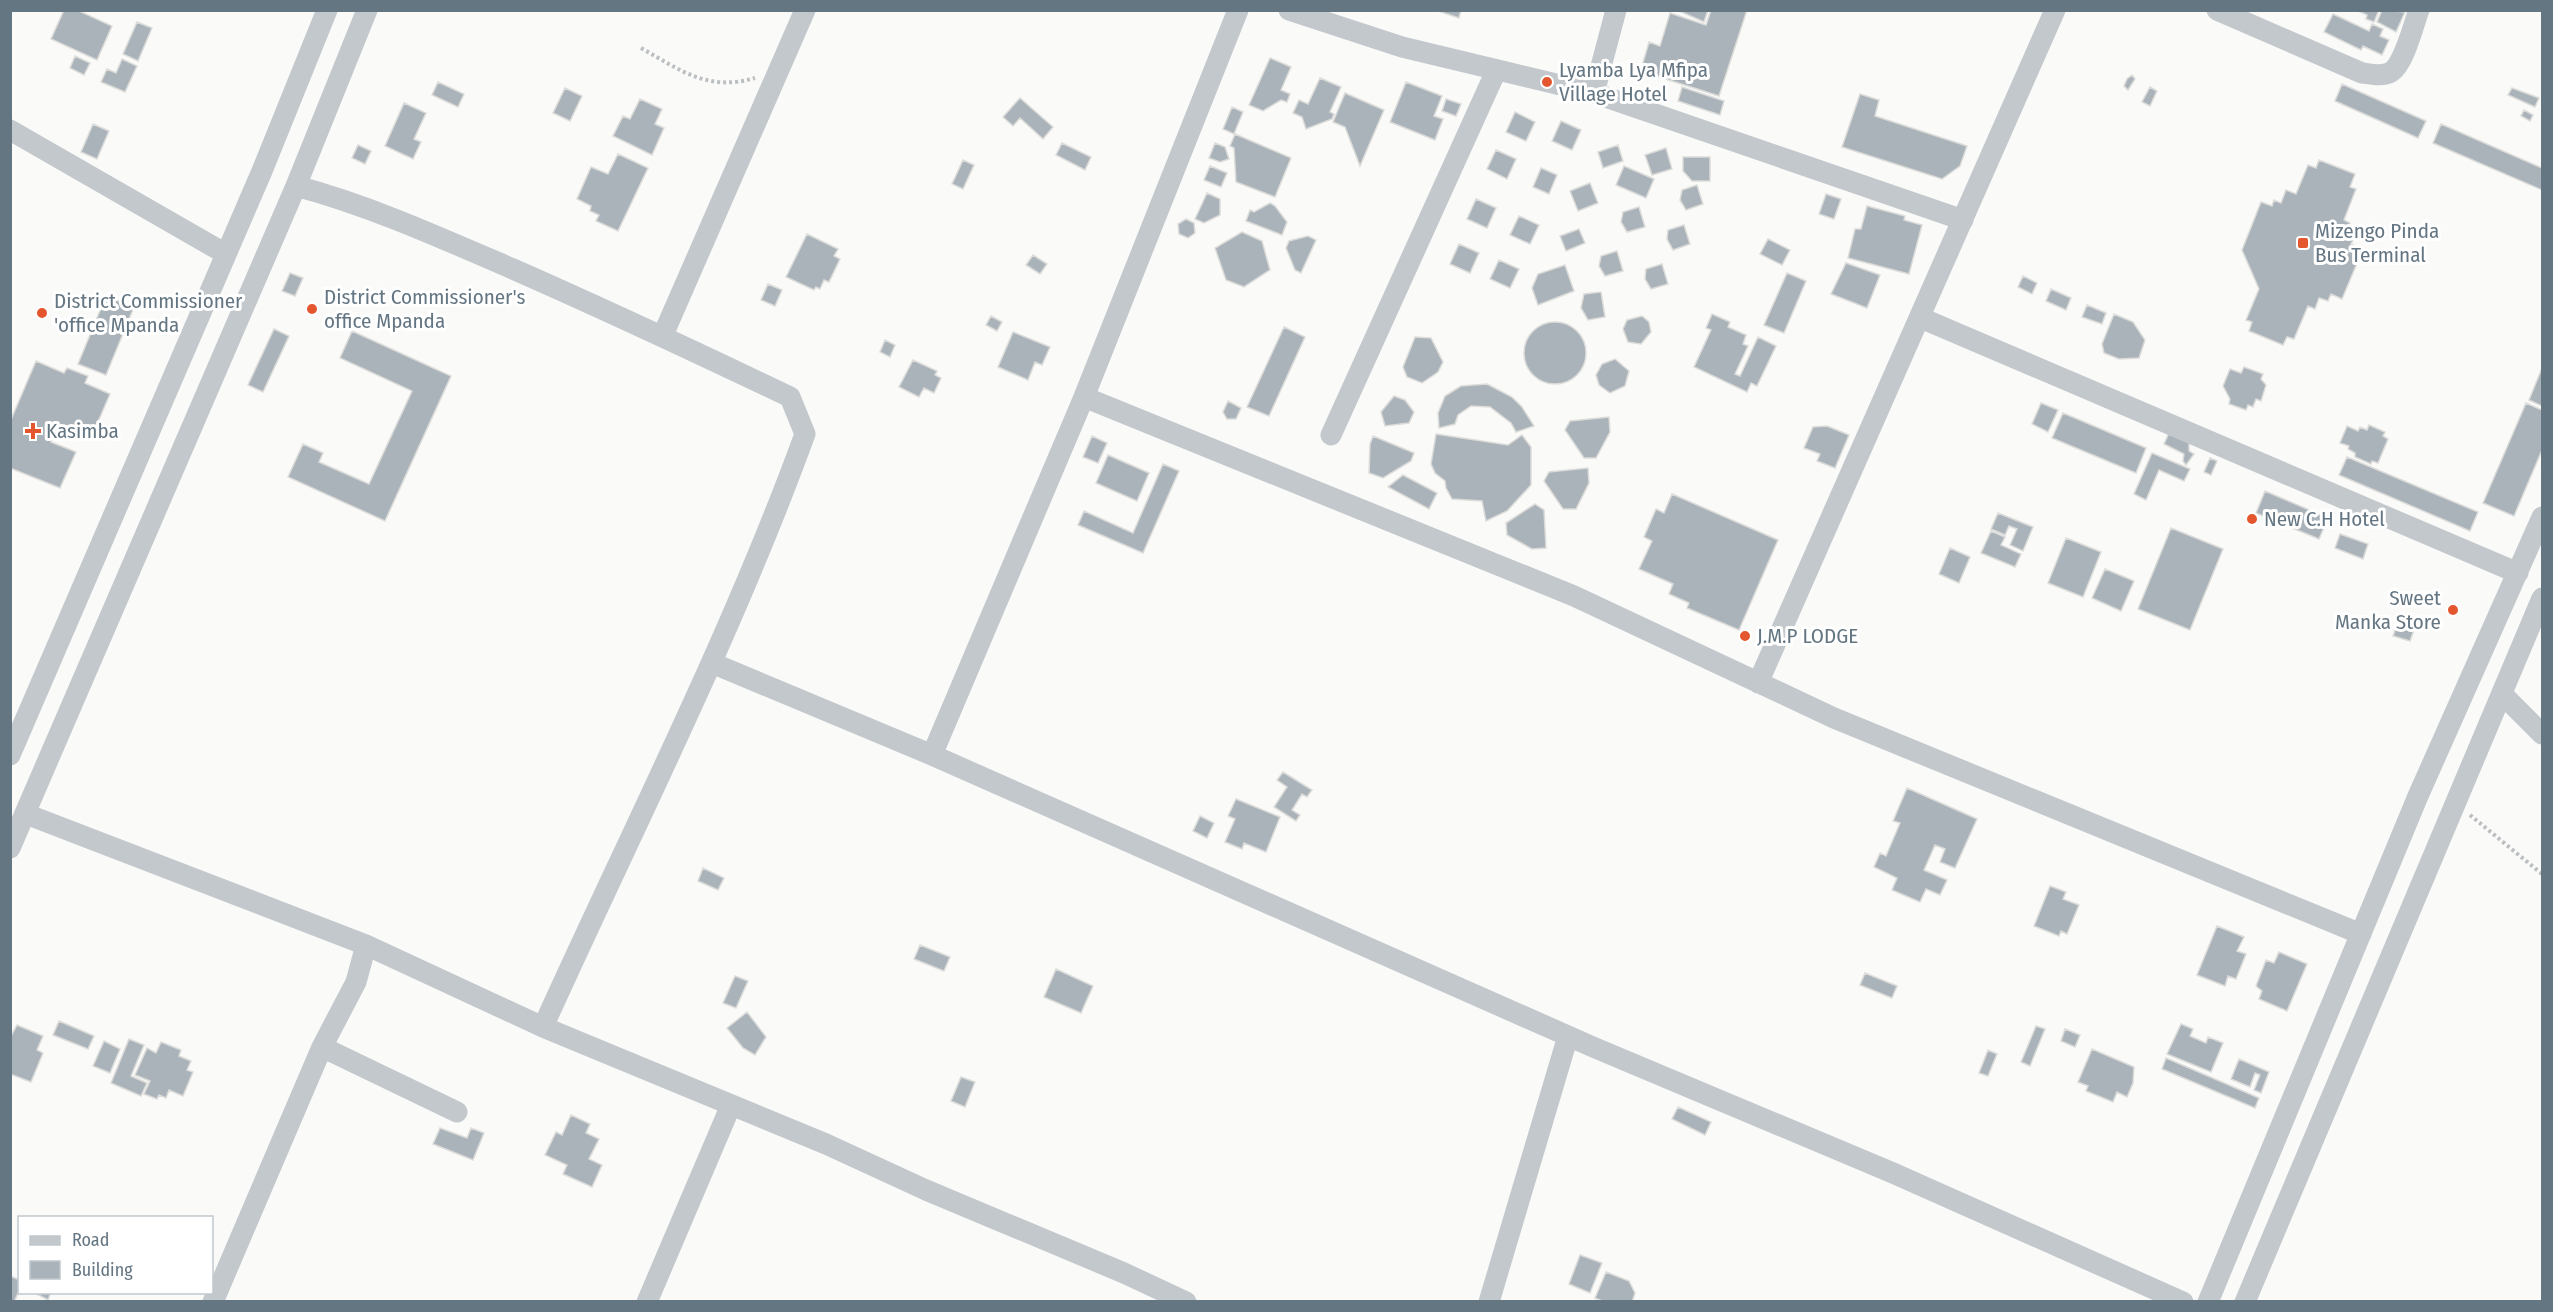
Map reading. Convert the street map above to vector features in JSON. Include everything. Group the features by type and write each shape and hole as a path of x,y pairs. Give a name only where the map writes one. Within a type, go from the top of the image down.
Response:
{"street":[{"path":"10,755 226,254 327,10"},
{"path":"10,848 296,186 367,10"},
{"path":"663,335 805,10"},
{"path":"932,755 1083,397 1238,10"},
{"path":"1289,10 1402,47 1594,93 1963,220"},
{"path":"1594,93 1616,10"},
{"path":"1758,683 2055,10"},
{"path":"2217,10 2362,73 2379,75 2392,71 2403,55 2419,10"},
{"path":"1331,435 1496,71"},
{"path":"10,130 226,254"},
{"path":"296,186 348,200 398,219 663,335 790,398 806,434 782,499 712,663 543,1027"},
{"path":"1921,318 2518,573"},
{"path":"1083,397 1574,596 1758,683 2043,805 2361,934"},
{"path":"2208,1302 2418,796 2542,517"},
{"path":"2246,1302 2542,598"},
{"path":"712,663 932,755 1568,1036 1893,1173 2183,1302"},
{"path":"2502,694 2542,734"},
{"path":"26,814 366,945 449,981 543,1027 826,1144 926,1191 1124,1273 1186,1302"},
{"path":"213,1302 322,1047 356,982 366,945"},
{"path":"1489,1302 1568,1036"},
{"path":"322,1047 458,1112"},
{"path":"646,1302 731,1105"}],"path":[{"path":"641,48 681,71 704,80 725,84 779,70"},
{"path":"2456,803 2542,874"}],"building":[{"path":"64,10 77,10 112,26 97,60 51,39"},
{"path":"1435,10 1461,10 1459,18"},
{"path":"1677,10 1708,10 1704,22"},
{"path":"1711,10 1747,10 1719,96 1647,73 1642,66 1649,42 1660,46 1670,13 1706,25"},
{"path":"2356,10 2379,10 2374,22 2366,19 2367,15"},
{"path":"2382,10 2405,12 2396,32 2377,22"},
{"path":"2333,14 2369,31 2372,24 2383,29 2380,36 2389,40 2382,55 2363,46 2361,50 2324,32"},
{"path":"137,22 152,28 138,61 123,54"},
{"path":"75,56 90,63 84,75 70,68"},
{"path":"1270,58 1291,67 1281,90 1290,94 1287,102 1281,100 1263,111 1249,105"},
{"path":"122,59 137,66 125,92 101,82 107,69 116,73"},
{"path":"2132,75 2135,79 2128,90 2124,86"},
{"path":"1320,78 1341,87 1330,112 1334,114 1332,119 1306,129 1302,117 1293,113 1299,100 1308,104"},
{"path":"438,82 464,94 458,107 432,95"},
{"path":"1406,82 1442,96 1434,116 1443,119 1435,140 1390,122"},
{"path":"2342,84 2426,121 2418,138 2335,101"},
{"path":"1682,87 1724,101 1720,115 1678,101"},
{"path":"2150,87 2157,91 2150,106 2142,102"},
{"path":"565,88 582,96 570,121 553,113"},
{"path":"2512,88 2539,98 2535,107 2508,95"},
{"path":"1345,93 1384,110 1360,166 1345,127 1333,122"},
{"path":"1860,94 1879,100 1875,116 1967,146 1960,166 1942,179 1842,147"},
{"path":"1020,98 1053,127 1043,139 1020,118 1013,126 1003,117"},
{"path":"640,99 662,109 655,124 664,128 652,155 613,136 623,116 630,119"},
{"path":"1446,99 1461,104 1456,116 1442,111"},
{"path":"404,103 426,113 414,139 421,142 413,159 385,146"},
{"path":"1232,107 1243,112 1234,134 1223,129"},
{"path":"2524,110 2533,115 2530,121 2521,116"},
{"path":"1515,112 1535,122 1526,141 1506,132"},
{"path":"1561,121 1581,130 1572,150 1552,141"},
{"path":"93,124 109,131 97,159 81,152"},
{"path":"2441,124 2542,168 2542,190 2433,143"},
{"path":"1235,134 1291,158 1275,197 1236,182 1234,148 1230,146"},
{"path":"1062,143 1091,157 1085,170 1056,155"},
{"path":"1215,143 1225,147 1229,159 1220,162 1209,158"},
{"path":"358,145 371,151 365,164 352,158"},
{"path":"1618,145 1623,161 1603,168 1598,152"},
{"path":"1666,148 1672,169 1652,175 1645,155"},
{"path":"1496,150 1516,159 1507,179 1487,169"},
{"path":"618,154 648,168 618,231 596,221 599,215 590,211 591,206 577,199 591,167 608,174"},
{"path":"1683,157 1710,157 1710,181 1692,181 1683,171"},
{"path":"963,160 974,165 963,189 952,184"},
{"path":"2319,160 2355,174 2350,187 2356,189 2344,220 2350,223 2347,230 2356,234 2351,244 2363,249 2342,299 2331,294 2328,301 2319,298 2315,309 2308,306 2294,339 2287,337 2283,345 2249,331 2252,322 2246,320 2259,289 2242,250 2261,202 2272,206 2274,200 2281,203 2286,190 2296,194 2308,165 2316,168"},
{"path":"1210,166 1227,173 1221,187 1204,180"},
{"path":"1624,166 1654,179 1646,198 1616,185"},
{"path":"1541,168 1557,175 1549,194 1533,187"},
{"path":"1590,183 1598,203 1578,211 1570,191"},
{"path":"1697,185 1703,204 1686,210 1680,200 1682,190"},
{"path":"1207,193 1220,199 1220,215 1204,223 1195,219"},
{"path":"1826,194 1841,199 1834,219 1819,214"},
{"path":"1476,199 1496,208 1487,228 1467,219"},
{"path":"1270,203 1287,222 1282,235 1246,221 1250,210 1254,212"},
{"path":"1867,206 1905,216 1904,220 1922,225 1909,274 1848,258 1855,229 1861,229"},
{"path":"1639,207 1645,227 1627,232 1621,222 1623,212"},
{"path":"1519,216 1539,225 1530,244 1510,235"},
{"path":"1186,219 1194,223 1195,233 1188,238 1179,234 1178,224"},
{"path":"1684,225 1690,244 1673,250 1667,239 1668,230"},
{"path":"1579,229 1585,243 1566,251 1560,236"},
{"path":"1242,232 1262,241 1270,270 1244,287 1226,280 1215,248"},
{"path":"807,234 838,249 834,256 840,259 829,282 824,280 820,289 816,287 814,290 786,277"},
{"path":"1308,236 1316,240 1301,273 1295,270 1286,248 1289,241"},
{"path":"1768,239 1790,250 1782,265 1760,254"},
{"path":"1459,244 1479,253 1470,273 1450,264"},
{"path":"1617,251 1623,271 1605,276 1599,266 1601,256"},
{"path":"1033,255 1047,264 1040,274 1026,265"},
{"path":"1499,260 1519,269 1510,288 1490,279"},
{"path":"1846,263 1880,275 1867,308 1831,294"},
{"path":"1662,264 1668,284 1651,289 1645,279 1646,269"},
{"path":"1565,265 1574,291 1538,305 1532,288 1538,274"},
{"path":"290,273 303,278 295,296 282,291"},
{"path":"1787,273 1806,281 1784,333 1764,325"},
{"path":"2023,276 2037,283 2032,294 2018,287"},
{"path":"768,284 782,290 775,306 761,300"},
{"path":"2051,289 2071,298 2066,310 2046,301"},
{"path":"1601,292 1605,317 1588,320 1581,308 1584,294"},
{"path":"106,296 134,307 106,375 78,364"},
{"path":"2087,305 2106,313 2102,324 2082,317"},
{"path":"1712,314 1730,322 1728,327 1746,335 1743,344 1748,346 1735,374 1740,376 1758,337 1776,346 1757,386 1751,383 1747,392 1694,367 1711,330 1706,328"},
{"path":"2114,314 2133,322 2145,340 2139,358 2119,359 2104,353 2102,344"},
{"path":"991,316 1002,322 997,331 986,325"},
{"path":"1642,316 1649,322 1651,332 1641,344 1628,342 1623,329 1627,320"},
{"path":"1555,322 1577,331 1586,353 1577,375 1555,384 1533,375 1524,353 1533,331"},
{"path":"1284,327 1305,337 1269,416 1247,407"},
{"path":"274,329 289,336 263,392 248,385"},
{"path":"352,331 451,376 385,521 288,477 303,444 323,453 319,462 369,484 412,391 340,358"},
{"path":"1013,332 1050,347 1042,365 1035,362 1028,380 998,367"},
{"path":"1415,337 1431,338 1443,362 1438,372 1422,383 1407,377 1403,367"},
{"path":"885,340 895,345 890,357 880,352"},
{"path":"1615,359 1629,371 1625,386 1610,393 1599,385 1596,375 1602,364"},
{"path":"913,360 937,371 935,375 941,378 934,393 924,388 919,397 899,387"},
{"name":"Kasimba","path":"36,361 64,373 67,368 88,376 85,383 110,394 91,438 59,424 51,442 76,452 60,488 10,468 10,422"},
{"path":"2244,367 2263,374 2261,379 2266,385 2261,401 2256,399 2253,407 2248,405 2246,410 2229,404 2230,399 2223,386 2230,369 2241,373"},
{"path":"2542,368 2542,406 2529,400"},
{"path":"1487,384 1512,397 1522,407 1534,426 1516,432 1511,423 1490,407 1471,406 1458,415 1455,424 1439,428 1438,413 1445,396 1461,386"},
{"path":"1394,396 1405,400 1414,412 1409,423 1385,426 1381,412"},
{"path":"1228,401 1241,408 1236,419 1227,419 1223,412"},
{"path":"2041,403 2058,410 2048,432 2032,424"},
{"path":"2526,403 2542,410 2542,450 2514,516 2483,503"},
{"path":"2063,413 2146,448 2136,473 2052,438"},
{"path":"1609,417 1610,432 1596,458 1584,458 1565,430 1570,421"},
{"path":"2369,425 2385,432 2383,436 2388,439 2378,463 2372,461 2371,464 2355,457 2355,453 2348,449 2349,446 2340,443 2347,426 2358,431 2360,427 2367,430"},
{"path":"1827,426 1849,435 1835,468 1817,461 1820,454 1804,448 1813,427"},
{"path":"2169,433 2189,441 2189,451 2194,454 2186,465 2183,461 2184,454 2164,444"},
{"path":"1436,434 1508,445 1522,435 1531,447 1531,485 1507,511 1486,521 1482,501 1452,499 1445,481 1435,473 1431,464"},
{"path":"1092,436 1107,443 1098,463 1083,457"},
{"path":"1373,436 1414,453 1411,461 1383,478 1369,473 1370,444"},
{"path":"2152,453 2190,469 2184,481 2159,470 2146,500 2134,494"},
{"path":"1108,455 1149,473 1137,501 1096,483"},
{"path":"2347,457 2478,512 2470,531 2339,475"},
{"path":"2210,458 2217,461 2211,475 2204,472"},
{"path":"1163,464 1179,471 1143,553 1078,525 1084,511 1133,533"},
{"path":"1588,468 1589,483 1576,509 1563,509 1544,481 1549,472"},
{"path":"1403,475 1437,493 1429,509 1388,487"},
{"path":"2265,491 2328,518 2319,539 2256,513"},
{"path":"1672,494 1778,540 1739,630 1687,608 1689,603 1669,594 1673,584 1639,569 1652,541 1644,537 1656,509 1664,513"},
{"path":"1535,504 1544,510 1546,548 1532,549 1507,535 1506,523"},
{"path":"1998,513 2033,527 2023,551 2010,545 2017,529 2009,526 2005,535 1991,529"},
{"path":"2171,528 2223,549 2190,630 2138,609"},
{"path":"1991,531 2005,537 2001,545 2021,554 2015,567 1981,553"},
{"path":"2340,534 2368,544 2363,559 2335,548"},
{"path":"2066,538 2101,552 2083,597 2048,583"},
{"path":"1950,548 1970,557 1959,583 1939,574"},
{"path":"2105,569 2134,581 2121,611 2092,598"},
{"path":"2397,625 2414,630 2410,641 2393,636"},
{"path":"1283,772 1312,790 1307,797 1302,794 1292,810 1300,815 1296,821 1274,807 1287,787 1277,780"},
{"path":"1907,788 1977,819 1955,868 1940,862 1945,849 1935,845 1924,870 1947,880 1940,895 1926,889 1920,902 1892,890 1897,878 1874,867 1880,853 1886,856 1900,823 1893,821"},
{"path":"1236,799 1280,817 1266,852 1244,843 1242,849 1225,842 1235,819 1228,816"},
{"path":"1200,816 1214,823 1207,838 1193,831"},
{"path":"703,868 724,878 718,890 698,881"},
{"path":"2050,886 2066,892 2063,899 2079,905 2067,934 2061,931 2059,936 2034,926"},
{"path":"2217,926 2244,937 2237,951 2246,954 2236,979 2228,976 2225,986 2197,975"},
{"path":"920,945 950,957 944,971 914,959"},
{"path":"2279,952 2307,964 2287,1011 2259,999 2262,991 2256,986 2266,960 2274,963"},
{"path":"1056,969 1093,986 1081,1013 1044,997"},
{"path":"1865,973 1897,986 1892,998 1860,985"},
{"path":"735,976 748,981 736,1008 723,1003"},
{"path":"747,1012 766,1037 755,1055 743,1048 727,1028"},
{"path":"59,1021 94,1036 88,1049 53,1035"},
{"path":"2181,1024 2193,1029 2190,1036 2206,1043 2208,1037 2223,1043 2211,1072 2167,1054"},
{"path":"17,1025 43,1036 37,1050 43,1053 31,1082 10,1074 10,1038"},
{"path":"2036,1026 2045,1029 2030,1066 2021,1062"},
{"path":"2065,1029 2080,1035 2075,1047 2061,1041"},
{"path":"129,1039 144,1045 131,1076 147,1083 141,1096 111,1083"},
{"path":"104,1041 120,1049 110,1073 93,1066"},
{"path":"161,1042 181,1050 179,1056 191,1061 187,1070 193,1072 183,1096 169,1090 166,1098 159,1095 157,1099 144,1094 150,1081 135,1075 147,1048 156,1053"},
{"path":"2092,1049 2134,1067 2133,1083 2127,1097 2117,1092 2113,1102 2086,1091 2088,1086 2078,1082"},
{"path":"1988,1050 1997,1054 1988,1076 1979,1073"},
{"path":"2166,1058 2259,1098 2255,1108 2162,1069"},
{"path":"2239,1059 2269,1072 2261,1093 2254,1090 2260,1075 2255,1073 2250,1087 2231,1079"},
{"path":"961,1077 975,1082 965,1107 951,1101"},
{"path":"1678,1107 1711,1122 1705,1135 1672,1119"},
{"path":"571,1115 590,1124 586,1133 599,1139 589,1159 602,1165 592,1187 563,1174 567,1165 545,1155 556,1132 562,1135"},
{"path":"440,1128 467,1138 471,1128 484,1133 473,1160 433,1144"},
{"path":"1580,1255 1602,1263 1590,1293 1569,1284"},
{"path":"1606,1272 1629,1281 1635,1293 1632,1302 1605,1302 1595,1298"},
{"path":"10,1276 18,1279 18,1293 14,1302 10,1302"},
{"path":"37,1294 50,1294 48,1300"}],"place":[{"name":"Lyamba Lya Mfipa Village Hotel","path":"1547,82"},
{"name":"Mizengo Pinda Bus Terminal","path":"2303,243"},
{"name":"District Commissioner's office Mpanda","path":"312,309"},
{"name":"District Commissioner 'office Mpanda","path":"42,313"},
{"name":"Kasimba","path":"33,431"},
{"name":"New C.H Hotel","path":"2252,519"},
{"name":"Sweet Manka Store","path":"2453,610"},
{"name":"J.M.P LODGE","path":"1745,636"}]}
